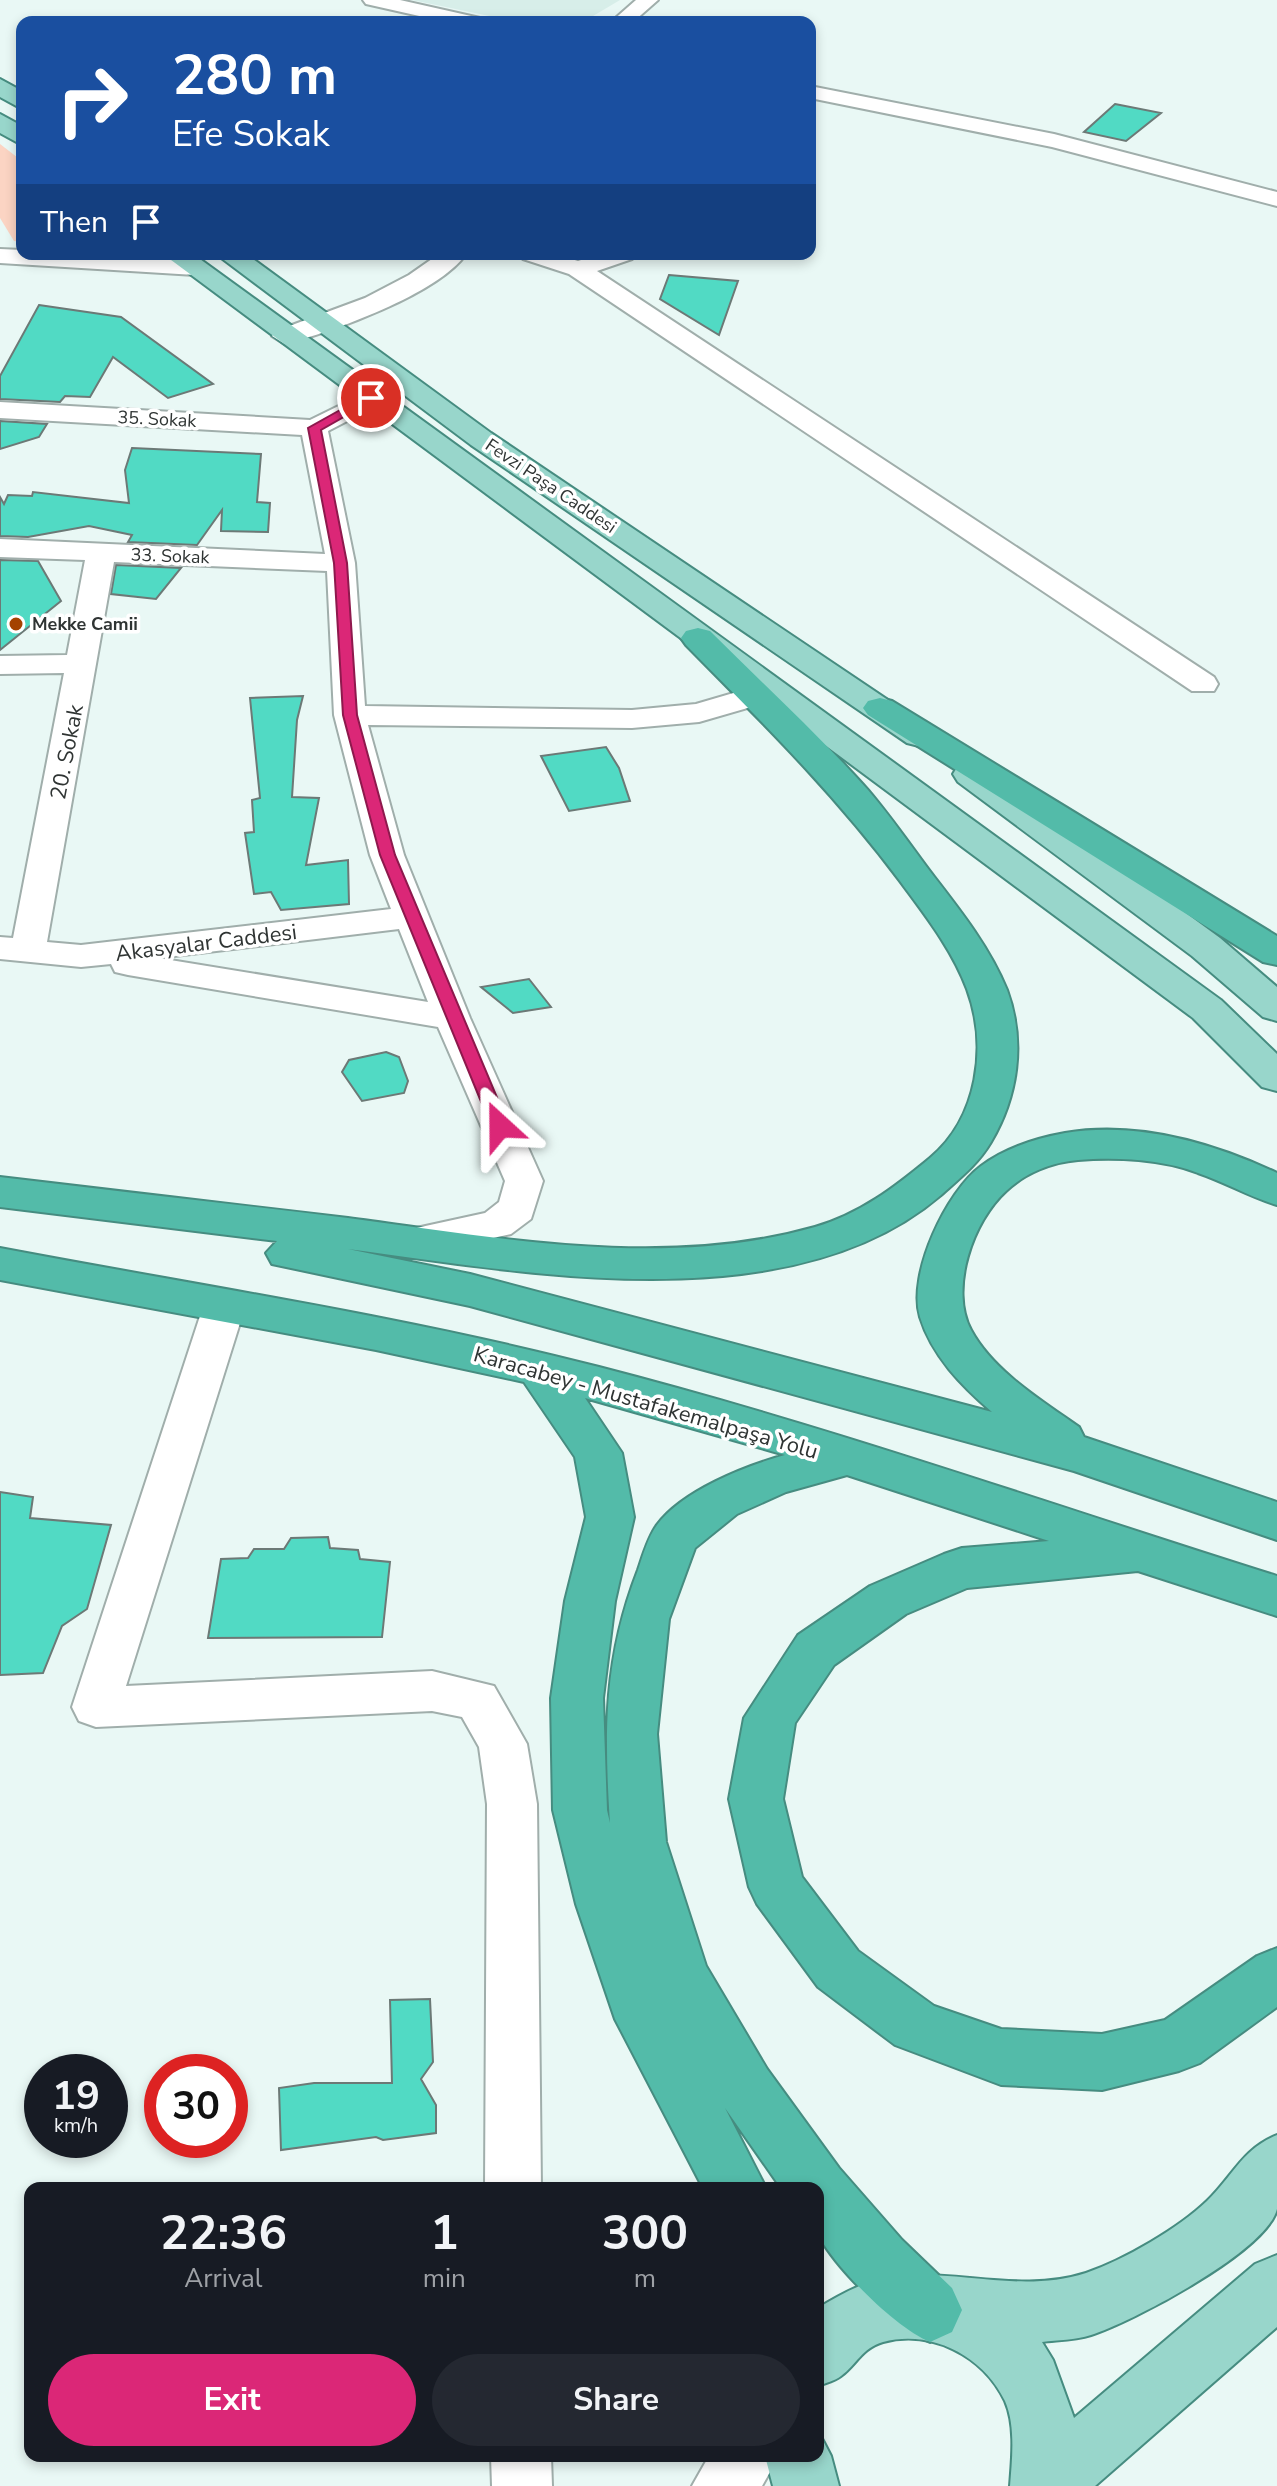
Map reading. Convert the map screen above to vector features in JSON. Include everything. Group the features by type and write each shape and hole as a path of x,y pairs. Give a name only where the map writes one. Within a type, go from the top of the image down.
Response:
{"highway":[{"path":"0,1193 570,1261 668,1264 761,1254 831,1240 900,1208 940,1178 975,1138 993,1099 997,1060 992,1005 954,927 849,790 764,694 698,638"},
{"path":"880,708 1277,953"},
{"path":"1080,1454 1010,1402 966,1358 941,1314 943,1264 960,1226 986,1185 1017,1163 1075,1146 1124,1146 1207,1160 1277,1190"},
{"path":"0,1193 470,1290 1080,1454 1277,1521"},
{"name":"Karacabey - Mustafakemalpaşa Yolu","path":"0,1264 448,1347 540,1370 983,1499 1277,1596"},
{"path":"540,1370 598,1453 610,1517 590,1601 577,1698 583,1824 604,1904 644,2019 733,2182"},
{"path":"814,2182 746,2089 681,1976 639,1842 631,1734 644,1619 675,1537 720,1501 773,1477 845,1457"},
{"path":"1143,1554 962,1568 888,1600 816,1650 770,1718 758,1785 756,1799 777,1887 838,1969 915,2026 1001,2057 1102,2062 1179,2044 1277,1974"},
{"path":"824,2195 880,2262 938,2311"}],"main road":[{"path":"0,121 16,133"},
{"name":"Fevzi Paşa Caddesi","path":"237,260 481,439 880,708 1206,947 1277,1008"},
{"name":"Fevzi Paşa Caddesi","path":"185,261 698,638"},
{"path":"764,694 1207,1009 1277,1077"},
{"path":"824,2347 837,2332 870,2313 908,2306 938,2311 1013,2315 1089,2304 1163,2269 1228,2223 1277,2164"},
{"path":"1044,2486 1277,2286"},
{"path":"938,2311 984,2329 1015,2357 1038,2397 1047,2442 1044,2486"},
{"path":"800,2462 806,2486"}],"street":[{"path":"373,0 446,16"},
{"path":"628,16 648,0"},
{"path":"816,93 1054,141 1277,199"},
{"path":"165,260 185,261"},
{"path":"285,336 325,324 435,271 447,260"},
{"path":"550,260 578,269 1203,684"},
{"path":"578,269 606,260"},
{"path":"371,398 314,428 341,563 350,715 387,855 452,1018 524,1181 517,1209 497,1224 412,1242"},
{"name":"35. Sokak","path":"1,411 314,428"},
{"name":"33. Sokak","path":"0,548 341,563"},
{"name":"20. Sokak","path":"14,950 82,664 101,553"},
{"path":"0,665 82,664"},
{"path":"350,715 632,719 699,713 764,694"},
{"name":"Akasyalar Caddesi","path":"14,950 81,956 412,917"},
{"path":"81,956 452,1018"},
{"path":"224,1307 96,1707 432,1691 477,1700 503,1744 512,1804 513,2182"},
{"path":"521,2462 522,2486"},
{"path":"722,2486 744,2462"}],"shaded area":[{"path":"412,0 620,0 593,16 490,16"},
{"path":"0,144 16,156 16,241 0,218"}],"building":[{"path":"1115,104 1161,113 1126,141 1084,132"},
{"path":"669,275 738,281 719,335 660,299"},
{"path":"39,305 121,317 213,384 168,398 113,357 90,397 65,396 60,402 0,399 0,376"},
{"path":"0,421 47,424 39,437 0,449"},
{"path":"132,448 261,454 257,502 270,503 268,532 221,531 222,510 197,545 128,542 132,535 89,526 28,537 0,536 0,497 4,504 8,495 32,496 33,492 129,503 125,470"},
{"name":"Mekke Camii","path":"0,560 38,561 61,601 0,650"},
{"path":"116,565 181,568 156,599 111,594"},
{"path":"303,696 297,720 292,797 319,798 306,865 348,860 349,904 281,910 271,892 254,894 245,833 254,832 252,800 260,798 250,698"},
{"path":"606,747 619,768 630,801 569,811 541,756"},
{"path":"529,979 551,1007 513,1013 481,987"},
{"path":"386,1052 399,1057 408,1081 404,1093 362,1101 342,1072 349,1060"},
{"path":"0,1492 33,1497 30,1518 111,1525 87,1609 62,1626 43,1673 0,1675"},
{"path":"328,1537 330,1548 358,1550 360,1559 390,1562 382,1637 208,1638 221,1559 248,1558 254,1549 284,1549 291,1538"},
{"path":"430,1999 433,2062 421,2079 436,2105 436,2133 383,2140 376,2137 281,2150 279,2088 314,2083 392,2083 390,2000"}],"place":[{"name":"Mekke Camii","path":"16,624"}],"route":[{"path":"371,398 314,428 341,563 350,715 387,855 452,1018 500,1126"}]}
